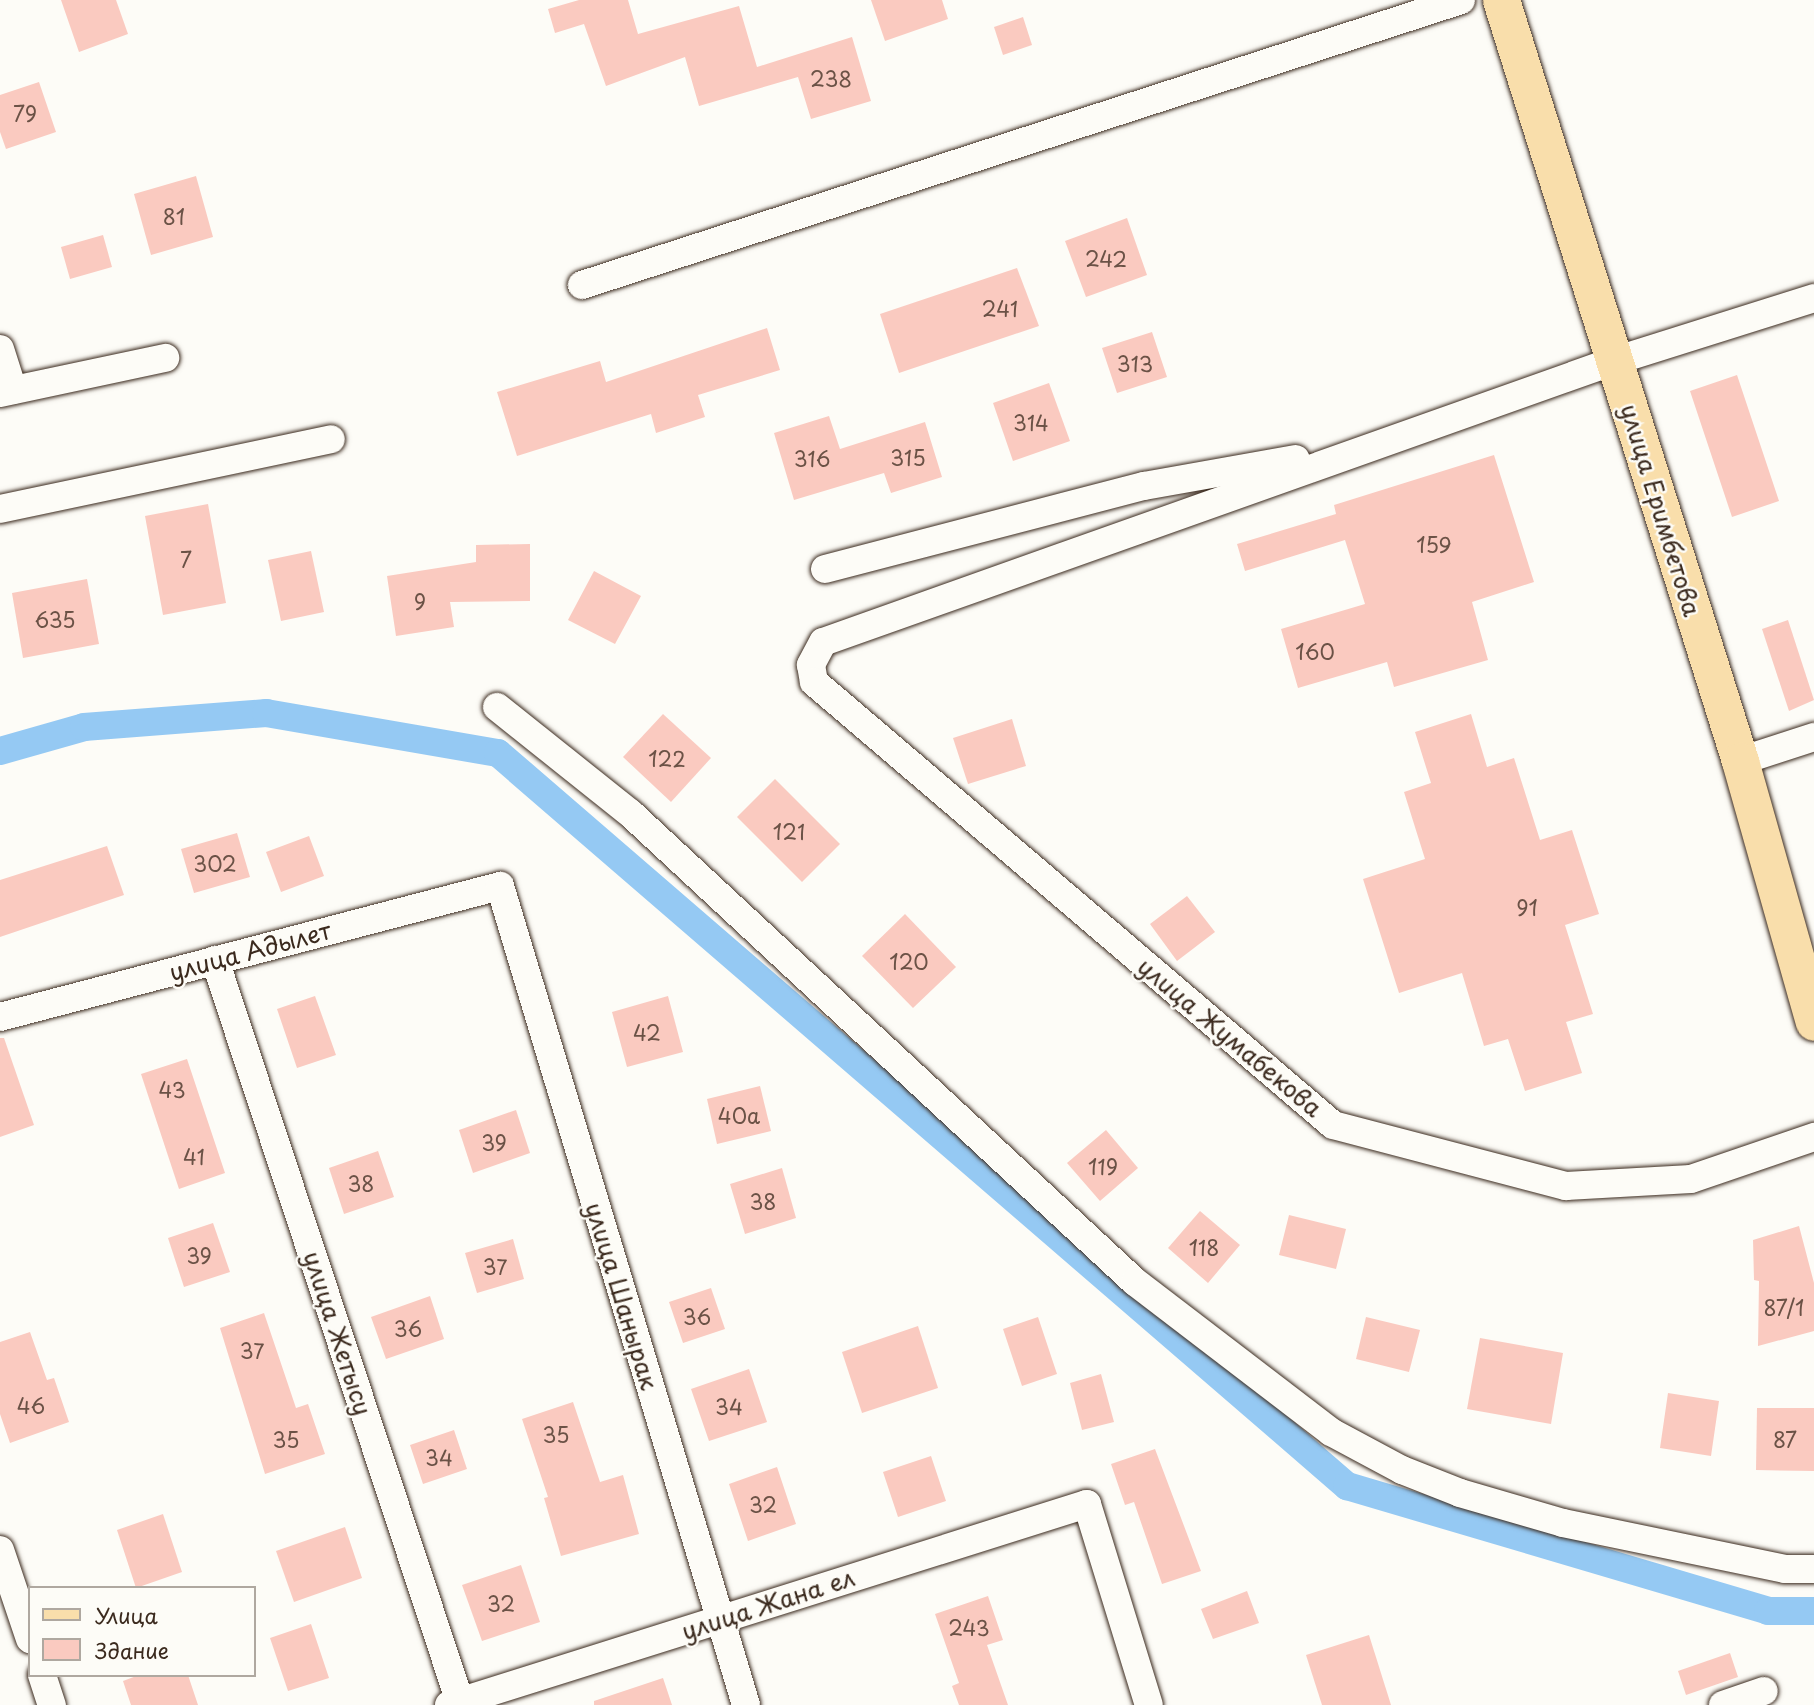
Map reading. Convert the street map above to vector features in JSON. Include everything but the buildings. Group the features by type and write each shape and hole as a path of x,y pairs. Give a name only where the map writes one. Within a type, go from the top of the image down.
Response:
{"main road":[{"name":"улица Еримбетова","path":"1501,0 1740,761 1814,1022"}],"street":[{"path":"582,285 1461,0"},
{"path":"825,569 1144,486 1378,445 1614,361 1814,298"},
{"path":"0,349 6,392 165,358"},
{"path":"0,509 331,439"},
{"name":"улица Жумабекова","path":"1378,445 823,642 811,665 814,682 1333,1125 1566,1186 1691,1180 1814,1137"},
{"path":"497,707 630,813 1135,1282 1331,1432 1402,1470 1563,1523 1785,1569 1814,1569"},
{"path":"1740,761 1814,737"},
{"name":"улица Адылет","path":"0,1017 500,886"},
{"name":"улица Шанырак","path":"500,886 718,1620 746,1705"},
{"name":"улица Жетысу","path":"215,960 456,1704"},
{"name":"улица Жана ел","path":"456,1704 1087,1504 1149,1705"},
{"path":"0,1550 28,1633"},
{"path":"43,1677 52,1705"},
{"path":"1723,1705 1764,1690"}],"waterway":[{"path":"0,751 84,727 266,713 498,753 1347,1486 1768,1611 1814,1611"}]}
